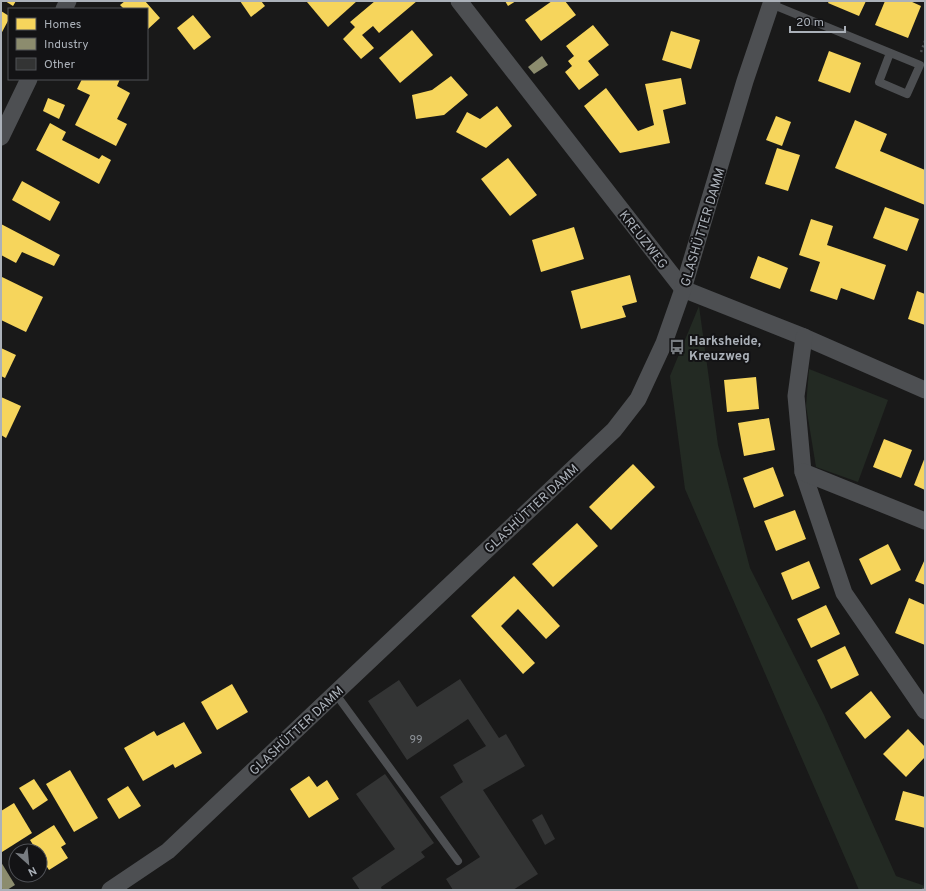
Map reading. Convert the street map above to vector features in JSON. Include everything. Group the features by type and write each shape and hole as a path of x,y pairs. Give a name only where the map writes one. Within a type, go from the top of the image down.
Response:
{"street":[{"name":"KREUZWEG","path":"459,1 683,289"},
{"name":"GLASHÜTTER DAMM","path":"110,890 168,851 614,430 638,399 664,343 683,289 745,81 771,2"},
{"path":"1,137 30,80"},
{"path":"683,289 804,337 925,390"},
{"path":"804,337 796,396 803,472 844,593 925,711"},
{"path":"803,472 925,521"}],"lane":[{"name":"GLASHÜTTER DAMM","path":"771,2 890,52 920,65 907,94 879,82 890,52"},
{"path":"335,693 458,861"}],"path":[{"path":"923,890 925,885"}],"shaded area":[{"path":"699,306 718,445 750,568 824,715 896,876 925,886 925,890 859,890 685,489 670,376"},
{"path":"809,369 888,400 858,482 816,467 806,406"}],"building: Homes":[{"path":"5,1 16,1 13,6"},
{"path":"125,1 145,1 160,18 148,29 148,8 123,8 120,5"},
{"path":"240,1 261,1 265,6 251,17"},
{"path":"357,1 328,27 307,2"},
{"path":"375,1 417,1 379,33 373,26 362,35 374,48 361,59 343,39 355,27 350,22"},
{"path":"505,1 516,1 508,6"},
{"path":"552,1 565,1 576,15 541,41 525,20"},
{"path":"829,1 866,1 859,16 828,3"},
{"path":"885,1 910,1 921,6 908,38 875,25"},
{"path":"1,11 8,15 8,21 1,34"},
{"path":"193,15 211,37 194,50 177,28"},
{"path":"593,25 609,45 588,61 599,75 579,90 565,72 572,66 568,61 574,56 566,46"},
{"path":"412,30 433,55 400,83 379,58"},
{"path":"671,31 700,40 691,69 662,60"},
{"path":"829,51 861,63 850,93 818,81"},
{"path":"451,76 468,95 444,115 416,119 412,95 432,90"},
{"path":"681,78 686,104 663,110 670,143 620,153 584,106 606,88 638,131 654,125 645,84"},
{"path":"82,80 120,80 117,86 130,93 117,119 127,124 116,146 75,125 90,95 77,89"},
{"path":"48,98 65,105 59,119 43,111"},
{"path":"497,106 512,126 486,148 456,132 467,112 480,119"},
{"path":"776,116 791,122 782,146 766,140"},
{"path":"855,120 887,134 880,151 925,170 925,205 835,168"},
{"path":"50,123 66,132 62,140 99,159 102,155 111,160 99,184 36,150"},
{"path":"777,148 800,155 788,191 765,184"},
{"path":"508,158 537,195 510,216 481,179"},
{"path":"22,181 60,202 50,221 12,200"},
{"path":"885,207 919,219 907,251 873,238"},
{"path":"811,219 833,226 827,245 886,265 874,300 841,288 837,300 810,291 820,262 799,255"},
{"path":"1,224 60,255 54,266 22,252 16,263 1,255"},
{"path":"574,227 584,259 541,272 532,240"},
{"path":"758,256 788,268 780,289 750,278"},
{"path":"630,275 637,302 622,306 626,317 581,329 571,291"},
{"path":"2,277 43,297 26,332 1,320"},
{"path":"917,291 925,294 925,325 908,319"},
{"path":"1,348 16,355 5,378 1,376"},
{"path":"756,377 759,409 727,412 724,380"},
{"path":"1,397 21,406 6,438 1,435"},
{"path":"769,418 775,450 744,456 738,423"},
{"path":"884,439 912,450 901,478 873,467"},
{"path":"925,457 925,490 914,485"},
{"path":"633,464 655,487 611,530 589,507"},
{"path":"773,467 784,496 754,508 743,478"},
{"path":"795,510 806,539 776,551 764,521"},
{"path":"577,523 598,546 553,587 532,564"},
{"path":"888,544 901,570 871,585 859,559"},
{"path":"925,559 925,585 915,581"},
{"path":"809,561 820,588 792,600 781,573"},
{"path":"514,576 560,626 546,639 518,609 501,626 535,663 523,674 471,616"},
{"path":"909,598 925,605 925,645 895,633"},
{"path":"826,605 840,634 811,648 797,619"},
{"path":"845,646 859,675 831,689 817,660"},
{"path":"232,684 248,712 217,730 201,702"},
{"path":"871,691 891,717 865,739 845,713"},
{"path":"184,722 202,753 175,768 173,764 143,781 124,748 154,731 157,736"},
{"path":"908,729 925,747 925,757 906,777 883,754"},
{"path":"70,770 98,818 74,832 46,784"},
{"path":"309,776 317,787 327,780 339,799 309,818 290,789"},
{"path":"34,779 48,800 33,810 19,788"},
{"path":"128,786 141,806 119,819 107,799"},
{"path":"903,791 925,797 925,828 895,820"},
{"path":"14,803 32,833 16,843 8,843 8,848 2,852 1,811"},
{"path":"54,825 66,844 61,847 68,858 49,870 48,843 32,843 30,840"}],"building: Industry":[{"path":"542,56 548,65 534,74 528,67"},
{"path":"1,862 8,874 8,883 14,883 15,885 7,890 3,890 1,887"}],"building: Other":[{"path":"460,679 499,738 506,734 525,766 483,790 538,874 513,890 453,890 446,879 480,857 440,797 463,782 453,765 486,746 468,719 407,760 368,701 399,680 417,707"},
{"path":"385,774 434,843 421,852 425,857 381,887 382,890 360,890 352,878 395,849 356,794"},
{"path":"542,814 555,839 545,845 532,820"}],"place":[{"name":"Harksheide, Kreuzweg","path":"677,347"}]}
